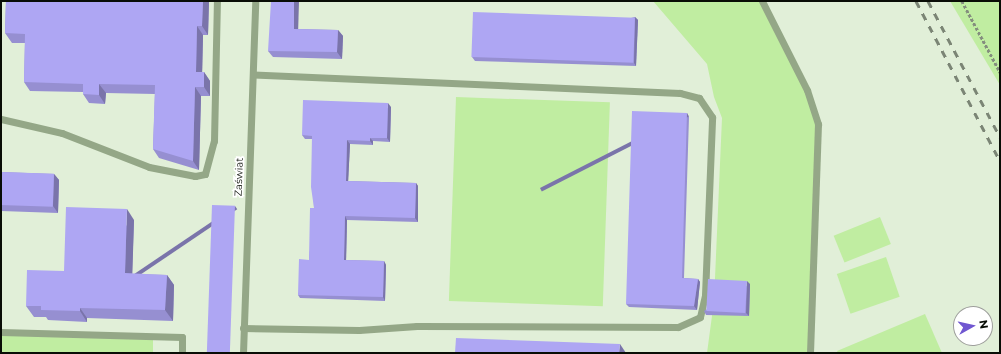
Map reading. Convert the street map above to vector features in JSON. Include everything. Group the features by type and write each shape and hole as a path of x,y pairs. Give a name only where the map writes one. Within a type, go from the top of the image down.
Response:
{"lane":[{"path":"1,119 62,133 149,167 195,176 205,174 214,141 217,1"},
{"name":"Zaświat","path":"243,353 255,1"},
{"path":"762,1 807,90 818,124 810,353"},
{"path":"243,328 359,330 418,326 678,327 700,317 705,295 712,117 699,98 680,93 253,74"},
{"path":"1,332 182,337 182,353"}],"path":[{"path":"962,1 1000,72"}],"green space":[{"path":"653,1 762,1 807,90 818,124 810,353 707,353 714,301 722,118 714,97 707,64"},
{"path":"950,1 1000,1 1000,85"},
{"path":"456,97 610,102 603,306 449,301"},
{"path":"880,217 891,244 845,263 834,236"},
{"path":"886,257 900,297 851,314 837,274"},
{"path":"925,314 942,353 838,353 837,351"},
{"path":"1,332 153,336 153,353 1,353"}],"building":[{"path":"6,1 203,1 202,26 197,26 196,72 204,72 204,87 195,87 193,161 153,149 155,85 99,84 99,95 83,94 83,84 24,82 25,34 5,33"},
{"path":"271,1 294,1 294,29 338,30 337,52 268,51"},
{"path":"473,12 635,18 633,63 471,57"},
{"path":"303,100 388,103 387,138 370,138 370,141 347,140 346,181 416,183 415,218 345,216 344,260 384,261 383,297 298,295 299,259 309,260 310,208 314,208 311,187 312,136 302,135"},
{"path":"632,111 687,113 682,278 698,279 694,306 626,304"},
{"path":"1,172 54,174 53,207 1,205"},
{"path":"212,205 235,206 230,353 207,353"},
{"path":"66,207 127,209 125,273 167,275 165,310 80,308 80,311 41,310 41,306 26,306 27,270 64,271"},
{"path":"708,279 747,281 745,313 706,311"},
{"path":"456,338 620,344 619,353 455,353"}],"railway":[{"path":"916,1 1000,161"},
{"path":"928,1 1000,137"}]}
